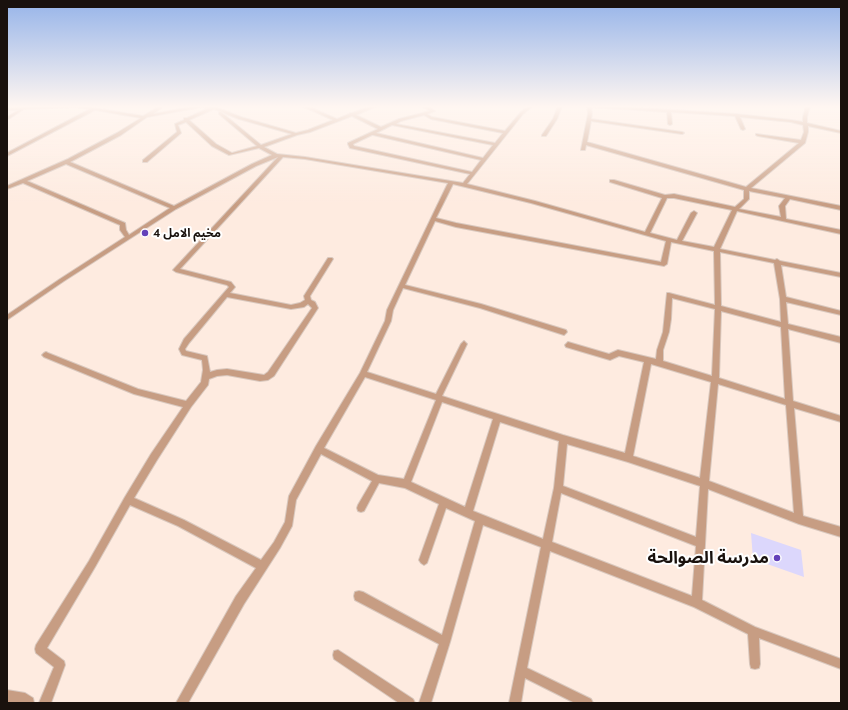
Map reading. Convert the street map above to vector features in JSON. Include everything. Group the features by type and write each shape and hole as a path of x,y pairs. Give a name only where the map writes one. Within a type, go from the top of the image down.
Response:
{"street":[{"path":"7,155 37,139"},
{"path":"7,188 66,162 109,139"},
{"path":"145,161 171,139"},
{"path":"207,139 214,145 231,154 260,147 282,139"},
{"path":"251,139 260,147 279,155 451,182 533,202 669,240 717,248 841,275"},
{"path":"361,139 350,144 352,147 472,174"},
{"path":"396,139 483,159"},
{"path":"471,139 495,144"},
{"path":"464,185 499,139"},
{"path":"583,149 585,139"},
{"path":"785,139 803,142"},
{"path":"697,603 704,484 715,381 718,308 717,248 735,210 746,199 747,189 803,142"},
{"path":"584,143 747,189 841,208"},
{"path":"7,318 62,280 174,208 254,165 279,155"},
{"path":"45,703 60,665 40,649 92,564 128,500 188,405 205,383 207,370 205,358 184,353 182,349 186,340 232,287 230,283 176,270 279,155"},
{"path":"66,162 174,208"},
{"path":"23,181 123,224 123,230 128,238"},
{"path":"612,181 665,197 674,196 841,232"},
{"path":"182,703 240,600 290,524 292,499 319,449 364,374 388,321 390,310 451,182"},
{"path":"647,234 665,197"},
{"path":"784,220 782,206 789,197"},
{"path":"679,241 694,213"},
{"path":"433,219 456,225 664,264 669,240"},
{"path":"308,301 307,296 330,259"},
{"path":"777,261 783,299 791,404 791,427 800,519"},
{"path":"402,286 481,306 564,332"},
{"path":"225,294 291,307 302,305 308,301"},
{"path":"659,363 660,350 666,332 668,319 669,296 841,340"},
{"path":"783,299 841,313"},
{"path":"206,377 217,373 227,372 260,378 265,378 271,374 315,308 314,304 308,301"},
{"path":"406,484 439,397 464,344"},
{"path":"568,345 610,357 618,353 648,360 841,419"},
{"path":"46,355 137,392 188,405"},
{"path":"628,458 648,360"},
{"path":"364,374 439,397 563,439 628,458 841,532"},
{"path":"468,513 498,417"},
{"path":"515,703 558,488 563,439"},
{"path":"319,449 377,479 406,484 480,519 697,603 753,631 841,664"},
{"path":"361,508 377,479"},
{"path":"558,488 700,544"},
{"path":"128,500 181,523 263,566"},
{"path":"424,560 444,501"},
{"path":"425,703 445,642 480,519"},
{"path":"359,596 445,642"},
{"path":"753,631 755,664"},
{"path":"338,655 409,703"},
{"path":"522,671 587,703"},
{"path":"7,696 20,698 28,703"}],"shaded area":[{"path":"751,533 801,550 804,577 753,559"}],"place":[{"name":"مخيم الامل 4","path":"145,233"},
{"name":"مدرسة الصوالحة","path":"777,558"}]}
